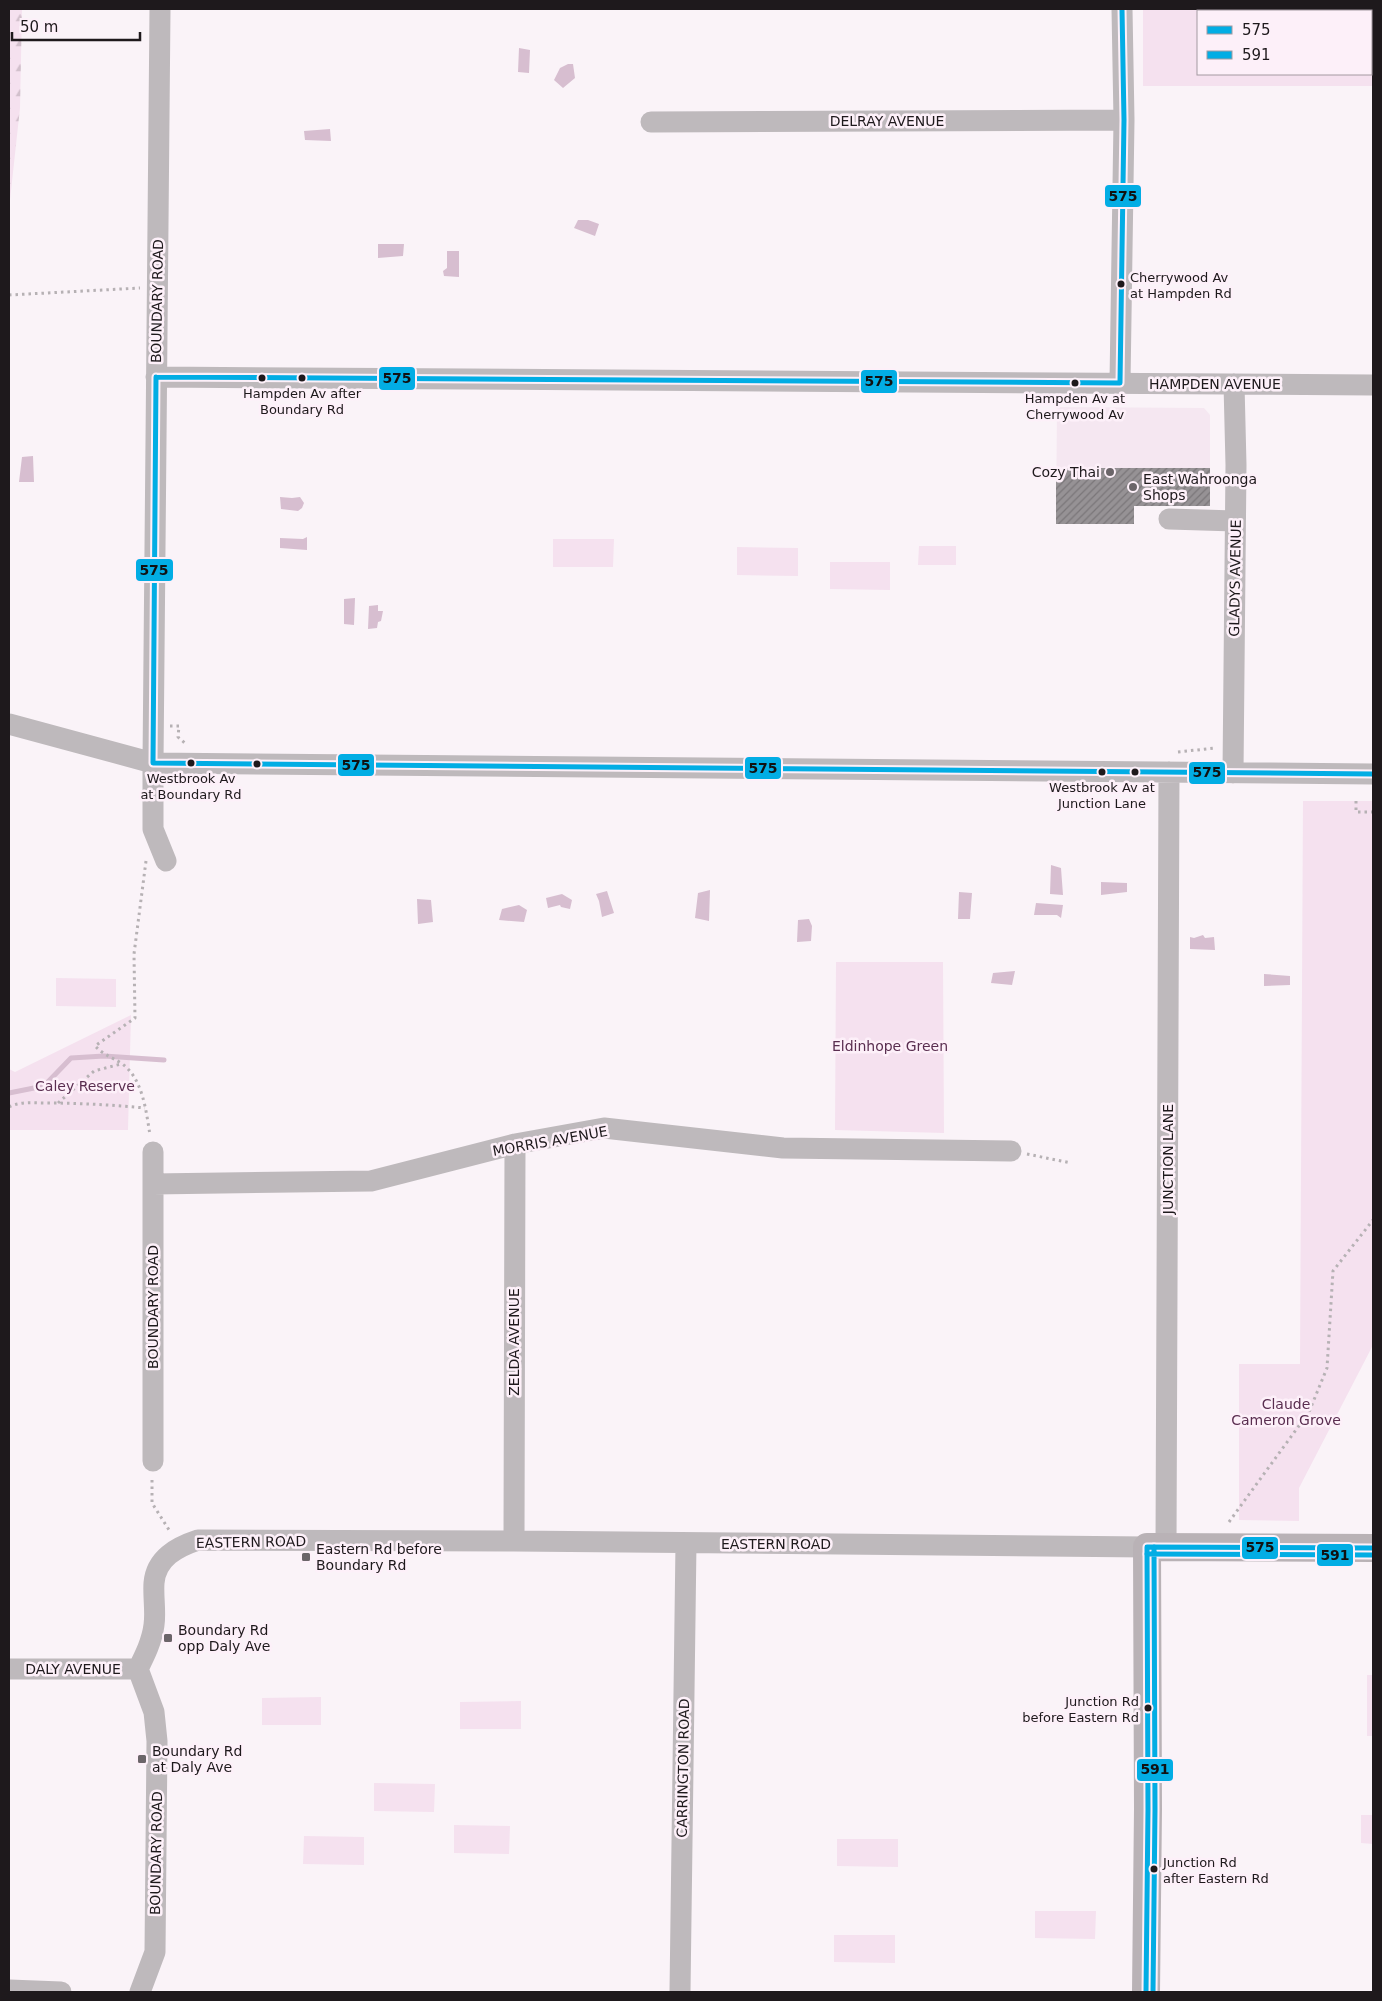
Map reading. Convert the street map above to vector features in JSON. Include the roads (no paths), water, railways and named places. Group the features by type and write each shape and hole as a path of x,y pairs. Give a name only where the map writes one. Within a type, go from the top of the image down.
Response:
{"main road":[{"name":"EASTERN ROAD","path":"1157,1547 1373,1548"},
{"path":"1146,1992 1148,1800 1157,1547"}],"street":[{"name":"BOUNDARY ROAD","path":"160,9 152,763 154,829 166,861"},
{"path":"1120,383 1124,120 1122,9"},
{"name":"DELRAY AVENUE","path":"651,122 1124,120"},
{"name":"HAMPDEN AVENUE","path":"156,377 1373,385"},
{"name":"GLADYS AVENUE","path":"1232,773 1235,521 1234,384"},
{"path":"1169,519 1235,521"},
{"path":"9,724 152,763 1373,774"},
{"name":"JUNCTION LANE","path":"1157,1547 1166,1485 1169,772"},
{"name":"MORRIS AVENUE","path":"152,1184 371,1181 515,1144 604,1128 783,1148 1011,1151"},
{"name":"ZELDA AVENUE","path":"514,1541 515,1144"},
{"name":"BOUNDARY ROAD","path":"152,1152 153,1461"},
{"name":"EASTERN ROAD","path":"138,1669 148,1649 154,1625 154,1580 163,1559 179,1546 198,1540 1157,1547"},
{"name":"CARRINGTON ROAD","path":"680,1992 686,1543"},
{"name":"DALY AVENUE","path":"9,1669 138,1669"},
{"name":"BOUNDARY ROAD","path":"138,1669 154,1712 157,1741 155,1952 140,1992"},
{"path":"9,1990 61,1992"}],"waterway":[{"path":"9,1093 44,1086 71,1058 104,1056 164,1060"}],"place":[{"name":"Cherrywood Av at Hampden Rd","path":"1121,284"},
{"name":"Hampden Av after Boundary Rd","path":"302,378"},
{"name":"Hampden Av at Cherrywood Av","path":"1075,383"},
{"name":"Cozy Thai","path":"1110,472"},
{"name":"East Wahroonga Shops","path":"1133,487"},
{"name":"Westbrook Av at Boundary Rd","path":"191,763"},
{"name":"Westbrook Av at Junction Lane","path":"1102,772"},
{"name":"Eastern Rd before Boundary Rd","path":"306,1557"},
{"name":"Boundary Rd opp Daly Ave","path":"168,1638"},
{"name":"Junction Rd before Eastern Rd","path":"1148,1708"},
{"name":"Boundary Rd at Daly Ave","path":"142,1759"},
{"name":"Junction Rd after Eastern Rd","path":"1154,1869"}],"park label":[{"name":"Eldinhope Green","path":"890,1046"},
{"name":"Caley Reserve","path":"85,1086"},
{"name":"Claude Cameron Grove","path":"1286,1412"}]}
